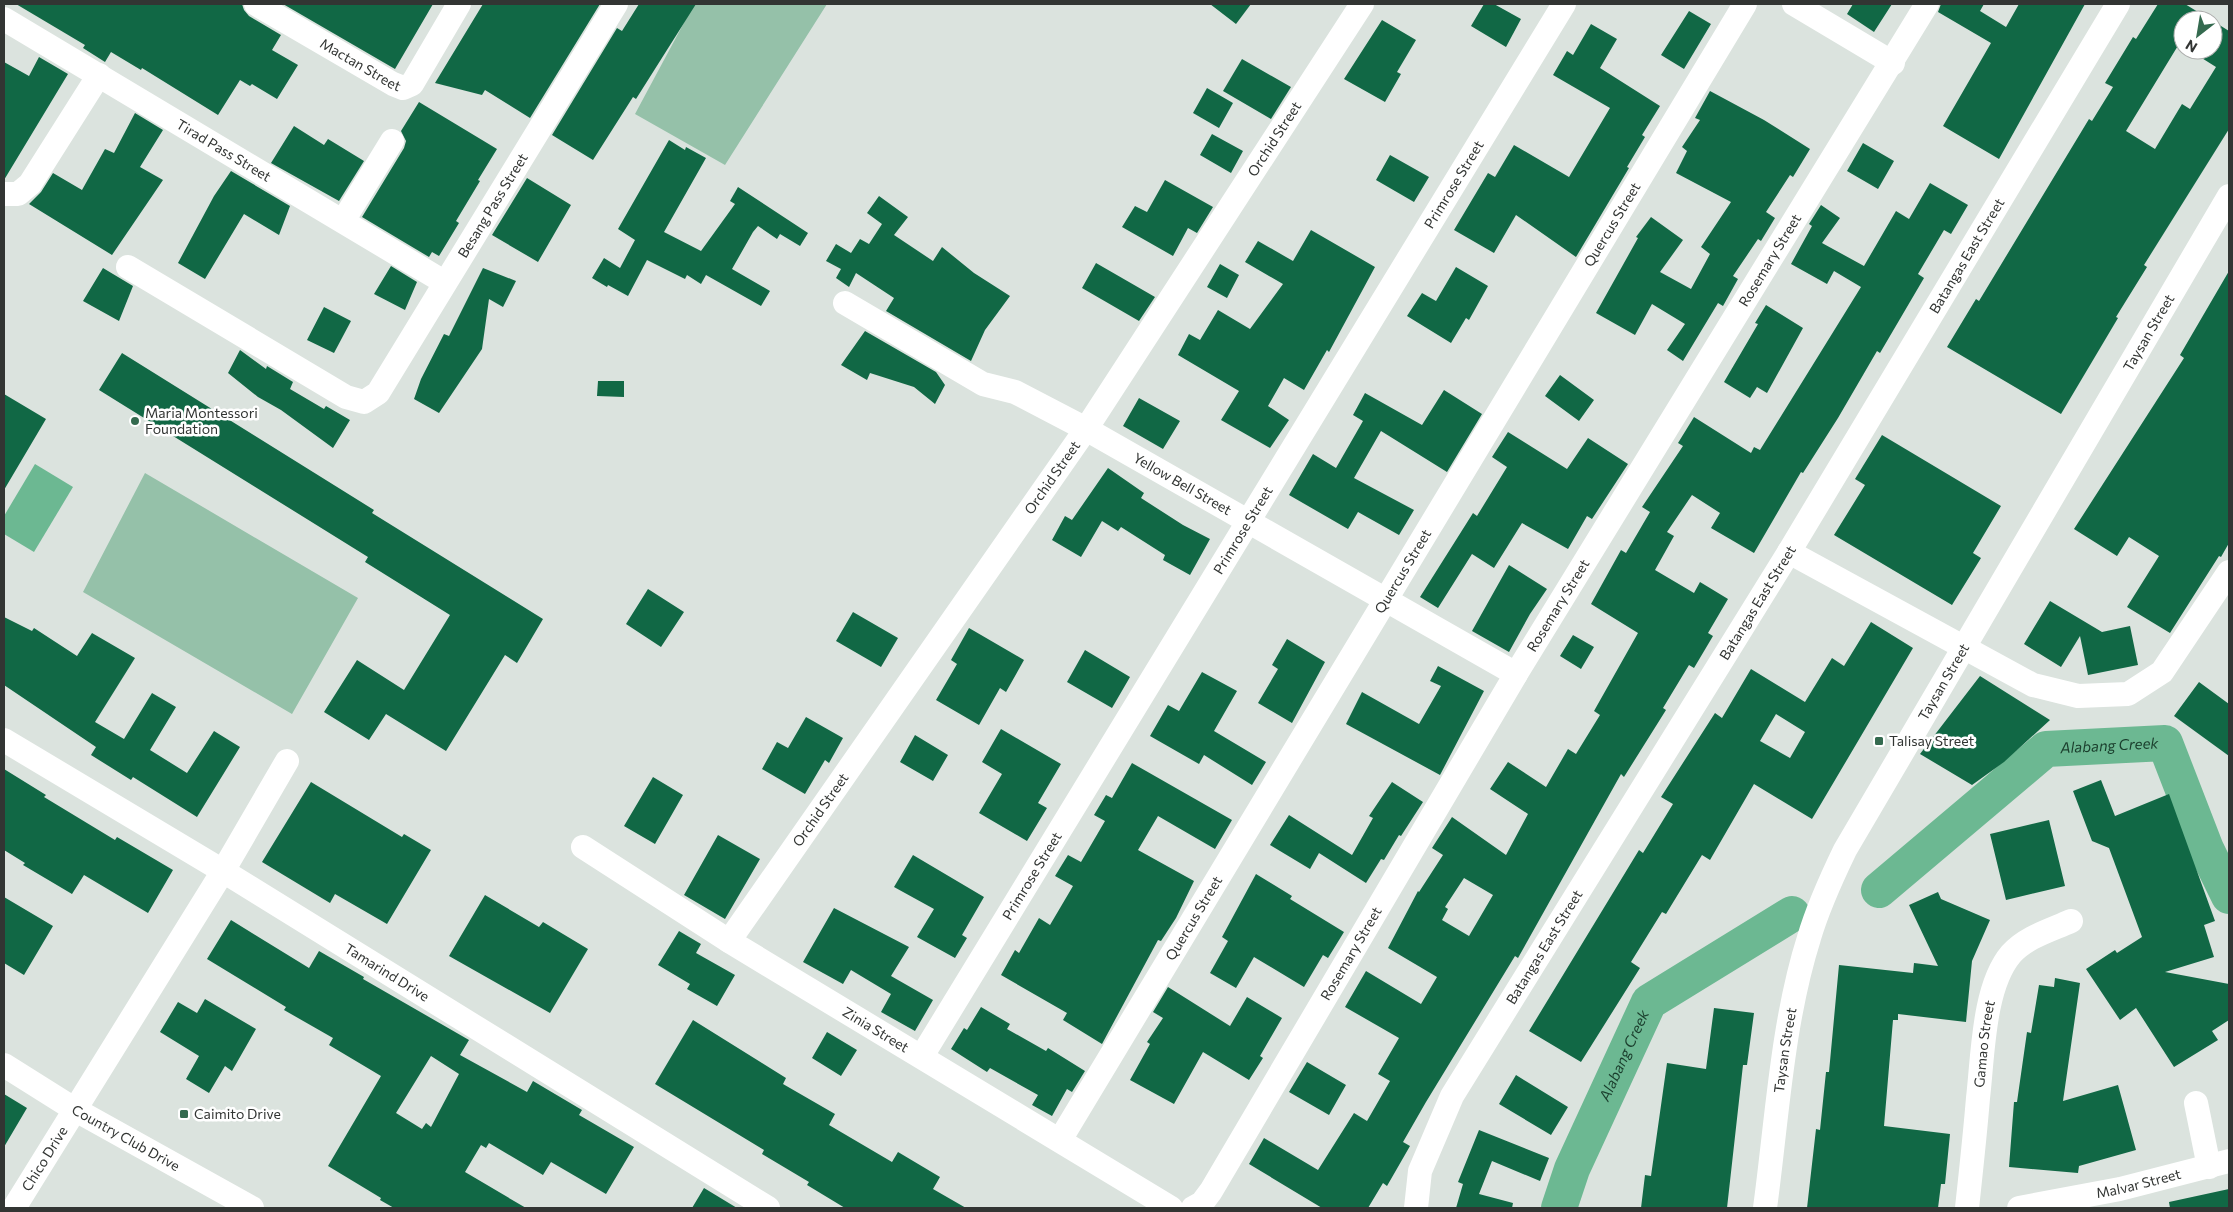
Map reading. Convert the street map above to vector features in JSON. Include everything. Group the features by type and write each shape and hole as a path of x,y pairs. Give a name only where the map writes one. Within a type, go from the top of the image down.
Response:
{"street":[{"name":"Mactan Street","path":"256,4 392,84 403,88 412,84 459,4"},
{"name":"Besang Pass Street","path":"128,267 346,397 364,402 378,392 616,4"},
{"name":"Orchid Street","path":"729,941 1086,429 1362,4"},
{"name":"Primrose Street","path":"922,1056 1564,4"},
{"name":"Quercus Street","path":"1060,1140 1745,4"},
{"path":"1794,4 1892,63"},
{"name":"Rosemary Street","path":"1193,1208 1202,1203 1211,1191 1516,674 1927,4"},
{"name":"Batangas East Street","path":"1416,1208 1420,1172 1452,1096 1789,552 2118,4"},
{"name":"Tirad Pass Street","path":"4,19 444,282"},
{"path":"4,194 18,194 30,184 99,75"},
{"path":"344,221 392,141"},
{"name":"Taysan Street","path":"1765,1208 1791,1010 1808,939 1823,897 1845,850 1965,649 2229,196"},
{"name":"Yellow Bell Street","path":"845,303 983,384 1015,392 1086,429 1516,674"},
{"path":"1789,552 1965,649 2038,686 2078,696 2128,694 2162,672 2229,572"},
{"name":"Tamarind Drive","path":"4,740 223,871 768,1208"},
{"path":"74,1108 223,871 287,761"},
{"name":"Zinia Street","path":"582,847 729,941 1171,1208"},
{"name":"Gamao Street","path":"1967,1208 1983,1052 1991,997 2000,973 2011,954 2026,941 2071,921"},
{"name":"Country Club Drive","path":"4,1064 74,1108 252,1208"},
{"path":"2196,1103 2219,1164"},
{"name":"Chico Drive","path":"14,1208 74,1108"},
{"name":"Malvar Street","path":"2019,1208 2120,1189 2219,1164"}],"shaded area":[{"path":"694,4 827,4 725,165 635,114"},
{"path":"35,464 73,487 34,552 4,534 4,516"},
{"path":"145,473 358,598 292,714 83,592"}],"building":[{"path":"16,4 242,4 249,16 281,35 272,50 298,65 277,99 252,84 250,86 240,80 218,115 142,68 141,70 111,52 105,62 83,48 85,45"},
{"path":"283,4 433,4 395,69"},
{"path":"483,4 600,4 530,118 485,90 482,95 435,83"},
{"path":"639,4 696,4 636,99 633,97 593,160 552,135 617,28 622,31"},
{"path":"1210,4 1251,4 1236,24"},
{"path":"1484,4 1494,4 1521,19 1506,47 1471,26"},
{"path":"1853,4 1892,4 1874,32 1847,14"},
{"path":"1941,4 1984,4 1980,11 2006,27 2019,4 2085,4 1999,159 1943,126 1991,43 1938,12"},
{"path":"2158,4 2185,4 2195,10 2173,10 2173,54 2126,131 2155,149 2182,104 2190,109 2216,67 2205,60 2223,60 2223,27 2229,31 2229,129 2144,265 2147,267 2116,317 2118,318 2061,414 1947,347 1976,299 1979,301 2089,119 2092,121 2113,87 2105,83 2133,37 2136,39"},
{"path":"1689,11 1711,24 1684,69 1661,55"},
{"path":"1382,20 1416,40 1397,72 1401,74 1385,102 1344,79"},
{"path":"1591,24 1617,39 1600,68 1660,106 1642,135 1645,137 1627,167 1629,168 1576,257 1516,215 1494,253 1454,230 1488,173 1495,177 1514,145 1569,177 1610,108 1553,75 1567,51 1573,55"},
{"path":"39,57 68,74 4,180 4,62 29,76"},
{"path":"1242,59 1291,87 1271,119 1223,91"},
{"path":"1207,88 1233,103 1219,128 1193,113"},
{"path":"1710,91 1764,120 1810,149 1793,177 1790,175 1766,212 1775,218 1761,241 1758,239 1733,276 1738,279 1723,306 1718,303 1683,361 1667,350 1685,324 1652,304 1635,335 1596,313 1638,238 1636,237 1651,217 1683,240 1660,272 1691,289 1710,254 1701,247 1731,202 1676,173 1687,151 1682,147 1700,120 1695,118"},
{"path":"419,102 497,149 478,180 480,181 456,221 459,223 439,256 432,252 429,257 362,217 404,148 406,141 401,131"},
{"path":"135,113 163,130 140,167 163,180 112,255 29,204 41,192 53,173 82,190 105,149 114,153"},
{"path":"294,126 324,145 328,139 364,161 339,201 271,163"},
{"path":"1212,134 1243,151 1231,173 1200,155"},
{"path":"669,140 685,150 686,147 706,158 664,232 701,251 735,204 730,201 738,187 808,233 800,246 780,234 777,239 758,226 753,232 732,269 770,291 761,306 706,275 701,284 687,275 685,279 647,260 628,296 592,278 604,258 620,268 635,240 618,229"},
{"path":"1863,143 1894,161 1878,189 1847,171"},
{"path":"1390,155 1429,177 1414,202 1376,180"},
{"path":"231,171 290,206 279,235 244,214 205,279 178,263 214,196"},
{"path":"527,178 571,205 538,262 492,235"},
{"path":"1165,180 1213,207 1197,233 1188,228 1173,256 1122,227 1135,206 1147,212"},
{"path":"1930,183 1968,205 1951,234 1944,230 1918,274 1924,278 1880,353 1877,351 1838,418 1803,473 1801,472 1754,553 1711,528 1720,513 1692,495 1667,532 1674,536 1655,570 1694,593 1700,582 1728,599 1708,633 1713,636 1694,668 1689,665 1663,708 1666,710 1624,777 1621,774 1518,958 1515,956 1426,1102 1403,1142 1410,1146 1387,1186 1383,1183 1368,1208 1322,1208 1249,1164 1264,1138 1318,1170 1354,1113 1367,1121 1390,1081 1378,1074 1399,1038 1345,1007 1366,971 1421,1004 1437,977 1388,948 1418,891 1443,855 1432,848 1452,817 1506,855 1528,814 1490,789 1508,762 1546,787 1568,749 1576,754 1600,715 1594,711 1638,633 1591,604 1621,550 1626,553 1650,512 1642,507 1683,446 1678,443 1694,417 1751,453 1754,447 1760,450 1861,287 1834,271 1827,284 1791,264 1812,226 1809,224 1821,205 1840,218 1822,243 1864,266 1896,211 1909,219","holes":["1464,878 1493,895 1469,936 1442,920 1448,909 1445,907"]},
{"path":"879,196 908,217 894,235 933,261 942,247 974,273 1010,296 985,330 971,361 886,311 894,298 856,273 849,287 836,278 841,269 826,261 836,244 851,253 860,239 869,244 882,224 867,213"},
{"path":"1311,230 1375,267 1329,352 1327,350 1304,390 1284,378 1268,406 1289,420 1270,448 1221,420 1239,391 1178,355 1189,334 1200,340 1218,310 1250,329 1283,284 1245,262 1258,241 1293,261"},
{"path":"1096,263 1155,297 1139,321 1082,288"},
{"path":"1220,264 1239,275 1227,298 1207,287"},
{"path":"391,266 417,282 405,310 374,294"},
{"path":"1456,267 1488,286 1469,320 1466,318 1451,343 1407,316 1422,293 1436,301"},
{"path":"103,268 133,286 119,321 83,301"},
{"path":"483,268 516,281 503,307 489,299 482,349 439,413 414,399 421,379 444,334 449,336"},
{"path":"2229,271 2229,543 2170,633 2127,607 2159,556 2129,537 2117,556 2074,529 2184,358 2180,355"},
{"path":"1766,305 1803,328 1767,393 1757,387 1750,398 1724,382 1758,324 1755,323"},
{"path":"324,307 351,321 334,353 307,340"},
{"path":"865,331 936,372 945,385 935,404 914,387 870,373 867,380 841,365"},
{"path":"240,350 266,369 267,366 293,382 290,389 324,409 326,406 350,420 333,448 281,410 258,397 228,373"},
{"path":"122,353 374,510 372,513 543,619 517,663 505,655 446,751 386,714 369,740 324,712 357,660 404,690 450,615 365,562 368,557 99,390"},
{"path":"1560,375 1594,400 1579,421 1545,396"},
{"path":"598,381 624,381 624,397 597,396"},
{"path":"1444,390 1482,414 1447,472 1381,431 1354,478 1414,510 1399,535 1358,512 1348,529 1289,495 1313,454 1336,468 1363,421 1353,415 1365,393 1422,425"},
{"path":"4,394 46,419 4,490"},
{"path":"1139,398 1180,421 1163,449 1123,426"},
{"path":"1508,432 1567,469 1588,438 1628,464 1592,519 1587,516 1568,549 1522,523 1494,568 1472,554 1438,608 1420,597 1473,513 1477,516 1507,467 1492,457"},
{"path":"1882,435 2001,506 1973,553 1981,558 1952,605 1834,535 1865,485 1855,479"},
{"path":"1108,468 1144,493 1141,498 1183,525 1210,539 1190,575 1163,560 1165,555 1121,527 1118,531 1102,521 1081,557 1052,540 1065,516 1072,520"},
{"path":"1509,565 1547,589 1530,614 1509,652 1472,631"},
{"path":"648,589 684,612 661,647 626,624"},
{"path":"2050,601 2102,632 2130,626 2138,665 2088,675 2080,636 2061,667 2024,644"},
{"path":"853,612 898,638 881,667 836,641"},
{"path":"4,617 32,631 34,628 77,656 92,633 135,658 95,722 124,739 152,693 176,707 150,750 187,773 214,731 240,747 197,817 133,777 131,780 91,755 96,747 4,685"},
{"path":"1871,622 1913,648 1812,819 1754,784 1710,860 1702,855 1666,914 1662,912 1631,962 1640,968 1581,1062 1529,1031 1639,850 1643,853 1673,804 1661,797 1715,713 1722,718 1751,669 1805,702 1832,658 1844,666","holes":["1776,714 1805,732 1790,758 1760,741"]},
{"path":"969,628 1024,660 1006,692 1000,688 979,725 936,700 957,664 951,660"},
{"path":"1573,635 1594,647 1581,669 1560,656"},
{"path":"1287,639 1325,662 1292,723 1258,703 1278,669 1272,665"},
{"path":"1085,650 1130,677 1112,708 1067,682"},
{"path":"1438,666 1484,691 1440,775 1346,724 1362,692 1419,724 1441,686 1430,681"},
{"path":"1202,672 1237,691 1214,731 1266,762 1252,785 1204,755 1199,764 1150,736 1168,705 1179,711"},
{"path":"1980,676 2050,720 2004,762 1972,785 1920,754"},
{"path":"2199,682 2229,704 2229,756 2174,716"},
{"path":"806,717 843,738 829,763 825,760 805,794 762,769 777,742 788,748"},
{"path":"1001,729 1061,764 1038,803 1047,808 1027,841 979,813 1002,774 982,762"},
{"path":"915,735 948,755 933,781 900,762"},
{"path":"1132,763 1232,820 1215,849 1158,816 1138,850 1194,881 1176,918 1161,941 1158,940 1102,1044 1063,1020 1067,1013 1001,975 1015,950 1019,953 1039,918 1050,925 1073,886 1055,876 1068,855 1081,862 1105,821 1094,815 1106,795 1112,798"},
{"path":"4,769 46,795 44,797 115,840 117,837 173,870 148,913 84,875 72,894 23,865 25,863 4,850"},
{"path":"653,777 683,795 655,844 624,826"},
{"path":"2101,780 2115,816 2169,794 2215,921 2204,925 2214,957 2165,972 2229,984 2229,1020 2212,1031 2218,1040 2174,1067 2136,1008 2120,1020 2086,969 2115,950 2117,953 2142,937 2109,848 2092,841 2073,791"},
{"path":"311,782 402,837 404,834 431,850 387,924 335,894 330,903 262,862"},
{"path":"1392,782 1423,802 1401,836 1399,835 1384,860 1381,859 1366,883 1319,853 1310,869 1270,845 1289,815 1352,855 1373,818 1369,816"},
{"path":"2049,820 2065,886 2006,900 1990,834"},
{"path":"718,835 760,859 725,919 684,895"},
{"path":"913,855 984,897 962,935 967,938 955,958 917,937 934,909 894,887"},
{"path":"1256,874 1292,896 1290,899 1344,932 1328,958 1323,955 1304,987 1254,957 1236,988 1210,973 1228,941 1222,937"},
{"path":"1938,892 1941,899 1990,920 1972,961 1966,1022 1898,1014 1898,1020 1893,1020 1884,1126 1950,1134 1945,1184 1941,1184 1938,1208 1807,1208 1816,1129 1820,1130 1826,1072 1829,1072 1839,965 1913,973 1914,963 1938,966 1909,905"},
{"path":"485,895 539,927 543,922 588,949 550,1013 449,956"},
{"path":"4,897 53,926 24,975 4,963"},
{"path":"834,908 909,947 891,976 933,1000 915,1031 881,1012 891,994 851,970 843,984 803,962"},
{"path":"231,920 309,968 319,951 364,977 363,979 469,1040 460,1055 527,1092 533,1081 582,1110 579,1115 634,1147 606,1194 551,1162 543,1175 489,1143 486,1148 481,1145 465,1172 526,1208 394,1208 328,1166 381,1076 329,1045 333,1038 284,1010 286,1007 207,959","holes":["431,1056 459,1074 431,1127 426,1123 422,1129 396,1113"]},
{"path":"679,931 701,944 696,953 735,975 717,1006 687,989 690,984 658,965"},
{"path":"2055,978 2080,983 2063,1101 2118,1085 2136,1150 2079,1166 2078,1173 2009,1167 2014,1102 2017,1102 2027,1032 2031,1033 2039,985 2054,987"},
{"path":"1168,987 1230,1026 1247,997 1282,1018 1260,1056 1263,1058 1249,1080 1203,1052 1174,1104 1130,1080 1150,1044 1147,1042 1163,1018 1153,1012"},
{"path":"205,999 256,1029 232,1071 225,1066 209,1093 186,1079 199,1056 160,1032 178,1002 197,1013"},
{"path":"981,1007 1010,1024 1007,1029 1046,1051 1048,1048 1085,1071 1072,1092 1067,1089 1052,1116 1032,1105 1038,1095 990,1068 987,1072 951,1049 964,1028 967,1030"},
{"path":"1714,1008 1754,1013 1747,1065 1743,1065 1727,1208 1641,1208 1645,1175 1651,1176 1667,1063 1706,1069"},
{"path":"693,1020 786,1078 783,1084 835,1114 829,1125 892,1162 898,1152 940,1177 933,1189 966,1208 845,1208 807,1185 809,1182 762,1154 764,1150 655,1084"},
{"path":"827,1032 857,1050 841,1076 812,1058"},
{"path":"1307,1062 1346,1085 1329,1115 1289,1092"},
{"path":"1516,1075 1568,1107 1551,1135 1499,1104"},
{"path":"4,1094 27,1108 4,1147"},
{"path":"1479,1130 1549,1158 1540,1181 1492,1161 1479,1194 1513,1203 1512,1208 1456,1208 1463,1184 1458,1182"},
{"path":"704,1188 737,1208 692,1208"},
{"path":"2229,1189 2229,1208 2170,1208 2169,1202"}],"waterway":[{"name":"Alabang Creek","path":"1879,890 2046,749 2165,743 2206,849 2229,896"},
{"name":"Alabang Creek","path":"1559,1208 1572,1169 1649,1002 1792,914"}],"place":[{"name":"Maria Montessori Foundation","path":"135,421"},
{"name":"Talisay Street","path":"1879,741"},
{"name":"Caimito Drive","path":"184,1114"}]}
